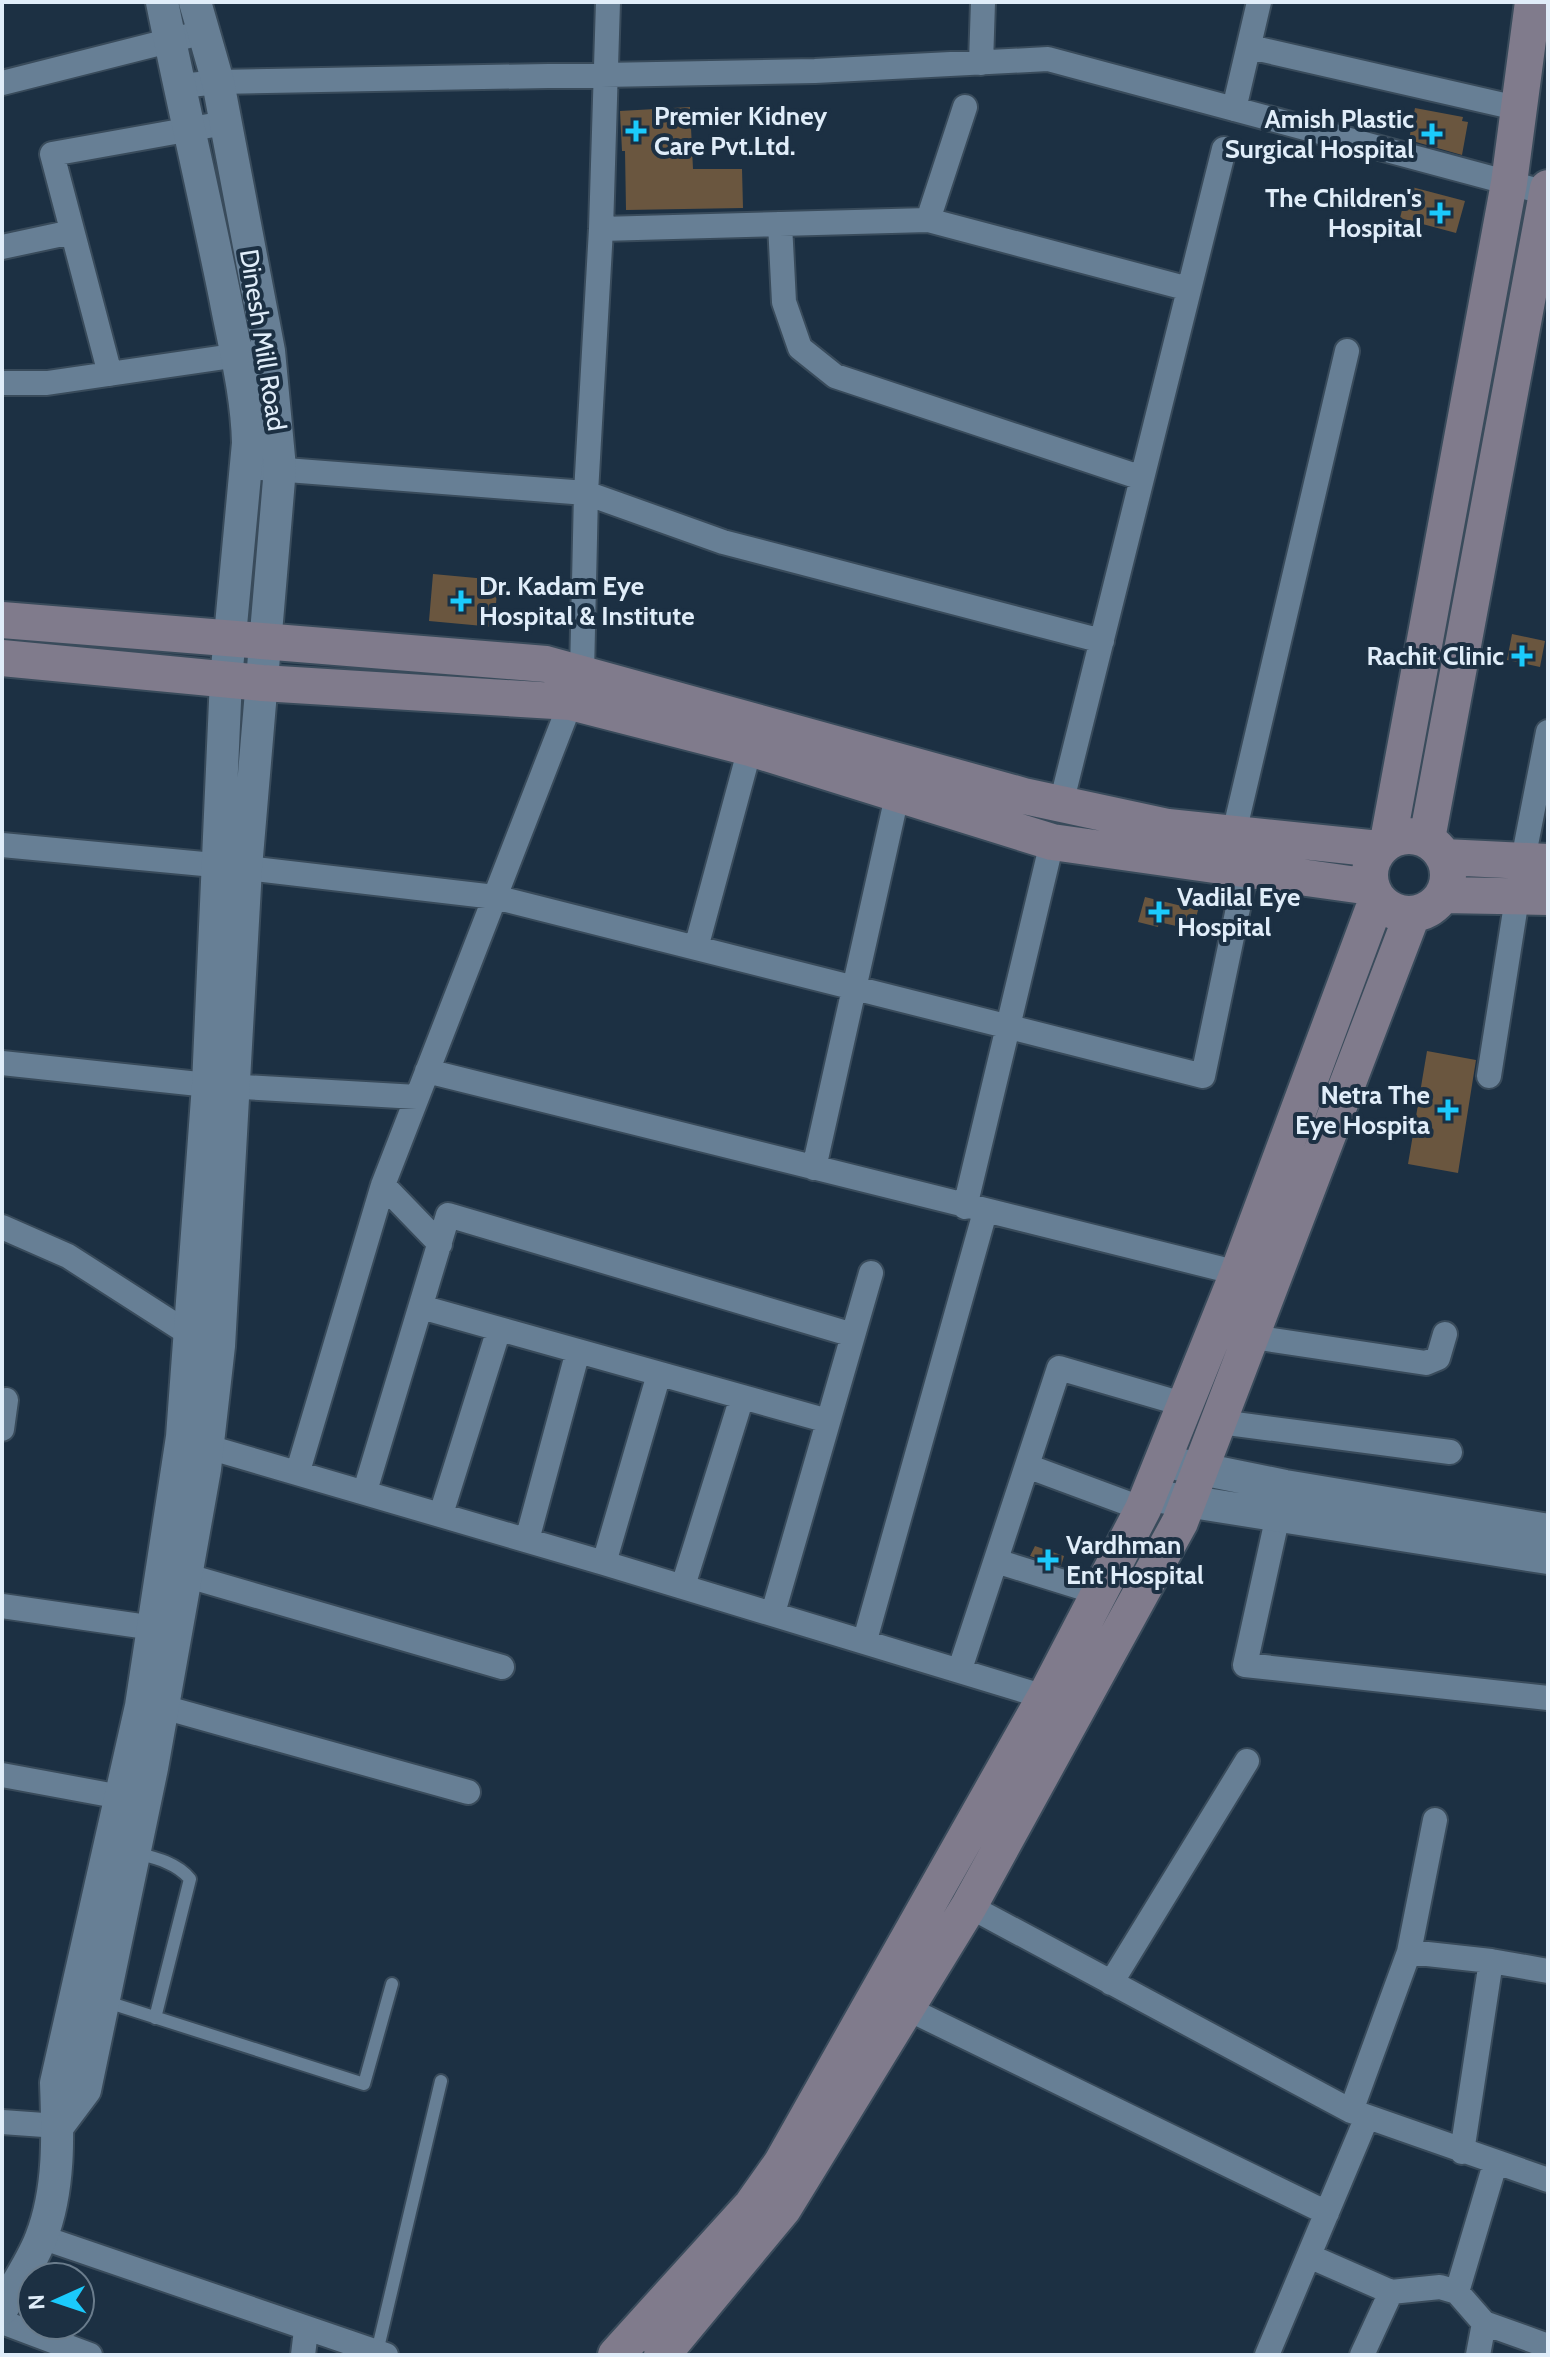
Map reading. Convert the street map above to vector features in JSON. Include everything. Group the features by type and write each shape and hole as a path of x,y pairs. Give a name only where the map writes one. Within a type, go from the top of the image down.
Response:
{"main road":[{"path":"1384,845 1537,24"},
{"path":"1443,895 1448,870 1436,848 1546,206"},
{"path":"2,620 546,664 576,688 897,796 1052,842 1246,870 1374,893 1387,908 1412,915 1424,912 1443,895 1534,878"},
{"path":"2,658 262,683 576,688 1168,827 1384,845"},
{"path":"662,2355 783,2209 1146,1502 1238,1273 1374,893 1372,861 1384,845 1401,836 1534,878"},
{"path":"616,2355 752,2205 891,2000 969,1906 1189,1504 1412,915"}],"street":[{"name":"Dinesh Mill Road","path":"162,2 192,129 248,416 248,640 262,683 233,866"},
{"path":"298,1471 383,1185 576,688 601,229 608,2"},
{"path":"981,63 983,2"},
{"path":"1234,109 1259,2"},
{"name":"Dinesh Mill Road","path":"200,17 218,82 269,351 280,468 248,640 226,679 233,866"},
{"path":"2,83 170,41 200,17"},
{"path":"1250,47 1521,109"},
{"path":"181,86 218,82 815,71 1048,59 1509,183 1546,206"},
{"path":"928,220 965,107"},
{"path":"110,374 52,154 225,123"},
{"path":"1061,804 1224,149"},
{"path":"601,229 928,220 1189,289"},
{"path":"780,224 784,302 800,348 835,376 1142,478"},
{"path":"2,247 72,232"},
{"path":"2,383 47,383 269,351"},
{"path":"1234,833 1347,351"},
{"path":"247,467 586,493 723,542 1102,641"},
{"path":"1489,1076 1534,878 1548,732"},
{"path":"696,948 750,748"},
{"path":"814,1168 897,796"},
{"path":"865,1640 975,1209 1052,842"},
{"path":"2,845 233,866 495,897 1203,1076 1246,870"},
{"path":"133,1799 163,1707 166,1630 191,1335 220,1085 233,866"},
{"path":"2,1063 220,1085 417,1097"},
{"path":"427,1071 1238,1273"},
{"path":"2,2309 41,2237 53,2191 58,2126 57,2075 121,1851 166,1630 188,1576 208,1447 222,1303 220,1085"},
{"path":"383,1185 440,1244"},
{"path":"365,1491 448,1215 853,1335"},
{"path":"2,1227 68,1256 191,1335"},
{"path":"773,1613 871,1273"},
{"path":"421,1307 828,1421"},
{"path":"441,1514 499,1329"},
{"path":"1253,1337 1426,1363 1438,1358 1445,1334"},
{"path":"527,1540 578,1351"},
{"path":"960,1669 1059,1368 1186,1405"},
{"path":"604,1563 659,1374"},
{"path":"683,1586 742,1397"},
{"path":"2,1429 6,1400"},
{"path":"1220,1422 1450,1452"},
{"path":"208,1447 865,1640 1045,1697"},
{"path":"1162,1461 1202,1471 1548,1530"},
{"path":"1027,1466 1146,1502 1278,1515 1548,1558"},
{"path":"1278,1515 1245,1665 1548,1698"},
{"path":"996,1561 1099,1593"},
{"path":"188,1576 502,1667"},
{"path":"2,1606 166,1630"},
{"path":"163,1707 468,1792"},
{"path":"1111,1983 1247,1761"},
{"path":"2,1775 133,1799"},
{"path":"1267,2355 1327,2213 1359,2114 1409,1952 1435,1820"},
{"path":"58,2126 85,2090 103,2001 121,1851"},
{"path":"969,1906 1359,2114 1548,2180"},
{"path":"1409,1952 1548,1971"},
{"path":"1462,2152 1491,1961"},
{"path":"891,2000 1327,2213"},
{"path":"2,2122 58,2126"},
{"path":"1457,2292 1495,2164"},
{"path":"41,2237 382,2354"},
{"path":"1309,2256 1391,2292 1440,2287 1457,2292 1484,2323 1548,2346"},
{"path":"1362,2355 1391,2292"},
{"path":"2,2322 90,2355"},
{"path":"1478,2355 1484,2323"},
{"path":"303,2355 306,2330"}],"lane":[{"path":"121,1851 161,1860 183,1870 190,1879 155,2018"},
{"path":"103,2001 364,2084 392,1984"},
{"path":"382,2354 441,2081"}],"building":[{"path":"690,107 693,169 742,169 743,208 626,210 625,151 622,151 620,111"},
{"path":"1415,108 1463,117 1462,121 1468,122 1462,155 1409,140"},
{"path":"1408,186 1465,201 1456,233 1400,218"},
{"path":"433,574 498,580 494,627 429,621"},
{"path":"1512,634 1545,641 1540,667 1507,660"},
{"path":"1145,897 1198,910 1193,930 1159,922 1158,927 1138,922"},
{"path":"1427,1051 1476,1060 1458,1173 1408,1164"},
{"path":"1035,1546 1064,1556 1061,1566 1030,1556"}],"place":[{"name":"Premier Kidney Care Pvt.Ltd.","path":"636,131"},
{"name":"Amish Plastic Surgical Hospital","path":"1432,134"},
{"name":"The Children's Hospital","path":"1440,213"},
{"name":"Dr. Kadam Eye Hospital & Institute","path":"461,601"},
{"name":"Rachit Clinic","path":"1522,656"},
{"name":"Vadilal Eye Hospital","path":"1159,912"},
{"name":"Netra The Eye Hospita","path":"1448,1110"},
{"name":"Vardhman Ent Hospital","path":"1048,1560"}]}
